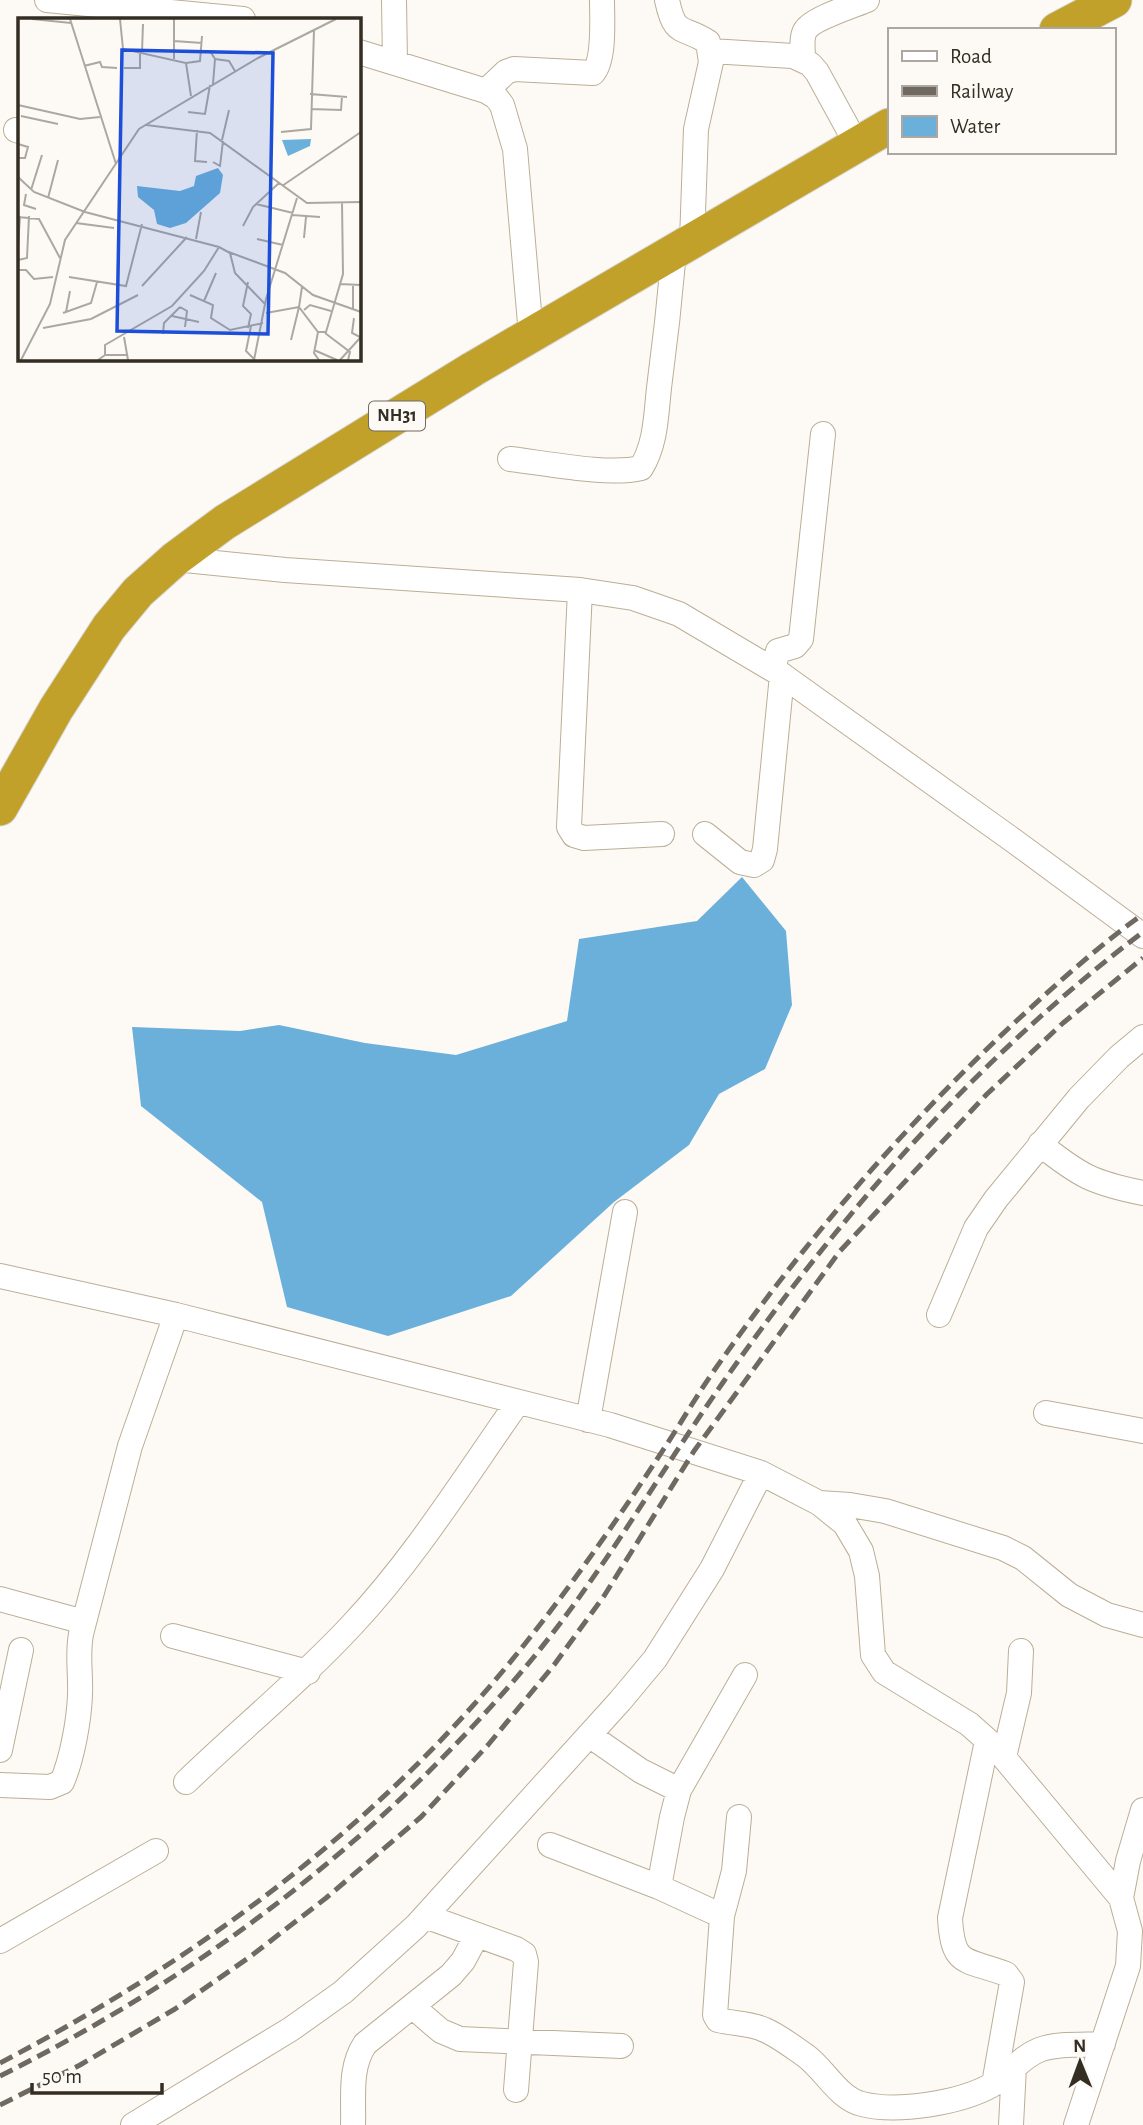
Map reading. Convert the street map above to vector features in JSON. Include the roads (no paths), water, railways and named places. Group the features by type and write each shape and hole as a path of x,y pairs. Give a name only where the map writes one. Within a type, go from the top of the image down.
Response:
{"highway":[{"path":"1061,28 1114,0"},
{"name":"NH31","path":"0,808 56,709 109,627 138,592 175,559 225,522 451,383 888,127"}],"street":[{"path":"47,0 221,18"},
{"path":"394,0 395,62"},
{"path":"486,90 506,72 514,69 593,73 598,68 600,59 602,0"},
{"path":"510,459 631,470 641,468 648,457 683,247 696,129 711,51 708,42 676,26 671,19 667,0"},
{"path":"803,59 805,29 819,20 867,0"},
{"path":"711,51 793,56 803,59 817,72 857,145"},
{"path":"360,52 486,90 496,97 502,106 515,149 531,335"},
{"path":"705,834 740,862 754,865 762,860 765,849 778,651 795,646 800,639 823,434"},
{"path":"175,559 285,570 580,590 633,598 679,614 777,672 1143,936"},
{"path":"580,590 569,827 574,835 584,838 662,834"},
{"path":"939,1315 976,1228 1017,1171 1111,1065 1143,1037"},
{"path":"1040,1144 1084,1177 1103,1185 1143,1193"},
{"path":"588,1420 625,1212"},
{"path":"0,1276 176,1315 588,1420 761,1473 819,1503 845,1524 861,1551 867,1576 873,1655 884,1672 969,1724 996,1749 1121,1898 1130,1931 1135,1966 1103,2044 1076,2125"},
{"path":"0,1785 50,1787 62,1782 68,1768 80,1698 78,1660 84,1622 130,1446 176,1315"},
{"path":"186,1782 307,1672 355,1623 395,1574 518,1402"},
{"path":"1046,1413 1143,1430"},
{"path":"133,2125 291,2029 343,1992 425,1916 655,1658 712,1569 761,1473"},
{"path":"819,1503 885,1511 1003,1548 1023,1558 1069,1595 1108,1615 1143,1625"},
{"path":"0,1599 84,1622"},
{"path":"173,1636 307,1672"},
{"path":"0,1751 21,1650"},
{"path":"994,2084 1012,1982 1006,1974 965,1960 955,1952 950,1918 953,1894 996,1749 1019,1693 1021,1651"},
{"path":"659,1887 679,1790 745,1675"},
{"path":"589,1735 641,1771 679,1790"},
{"path":"1121,1898 1128,1861 1143,1810"},
{"path":"739,1816 734,1871 722,1916 713,2008 718,2020 755,2027 772,2034 809,2058 841,2091 860,2104 914,2106 965,2095 994,2084 1037,2051 1049,2047 1103,2044"},
{"path":"550,1845 659,1887 722,1916"},
{"path":"0,1941 156,1852"},
{"path":"425,1916 524,1954 526,1962 516,2090"},
{"path":"354,2125 354,2068 357,2056 365,2044 451,1975 463,1961 477,1935"},
{"path":"413,2007 450,2037 475,2041 621,2046"},
{"path":"1011,2125 1014,2067"}],"water":[{"path":"742,877 786,931 792,1005 765,1069 719,1094 689,1145 614,1202 511,1296 388,1336 287,1307 262,1202 141,1106 132,1027 240,1031 279,1025 365,1043 456,1055 567,1021 579,939 697,921"}],"railway":[{"path":"0,2063 74,2022 217,1932 349,1828 411,1771 469,1710 543,1621 615,1521 705,1383 779,1282 852,1192 929,1107 1011,1026 1059,982 1143,914"},
{"path":"0,2076 149,1992 220,1945 288,1895 354,1841 417,1783 477,1722 559,1625 608,1556 700,1415 769,1318 865,1197 969,1084 1083,980 1143,932"},
{"path":"0,2105 80,2065 175,2009 251,1956 326,1898 421,1817 488,1745 554,1665 604,1596 694,1451 840,1251 987,1094 1063,1023 1143,958"}]}
